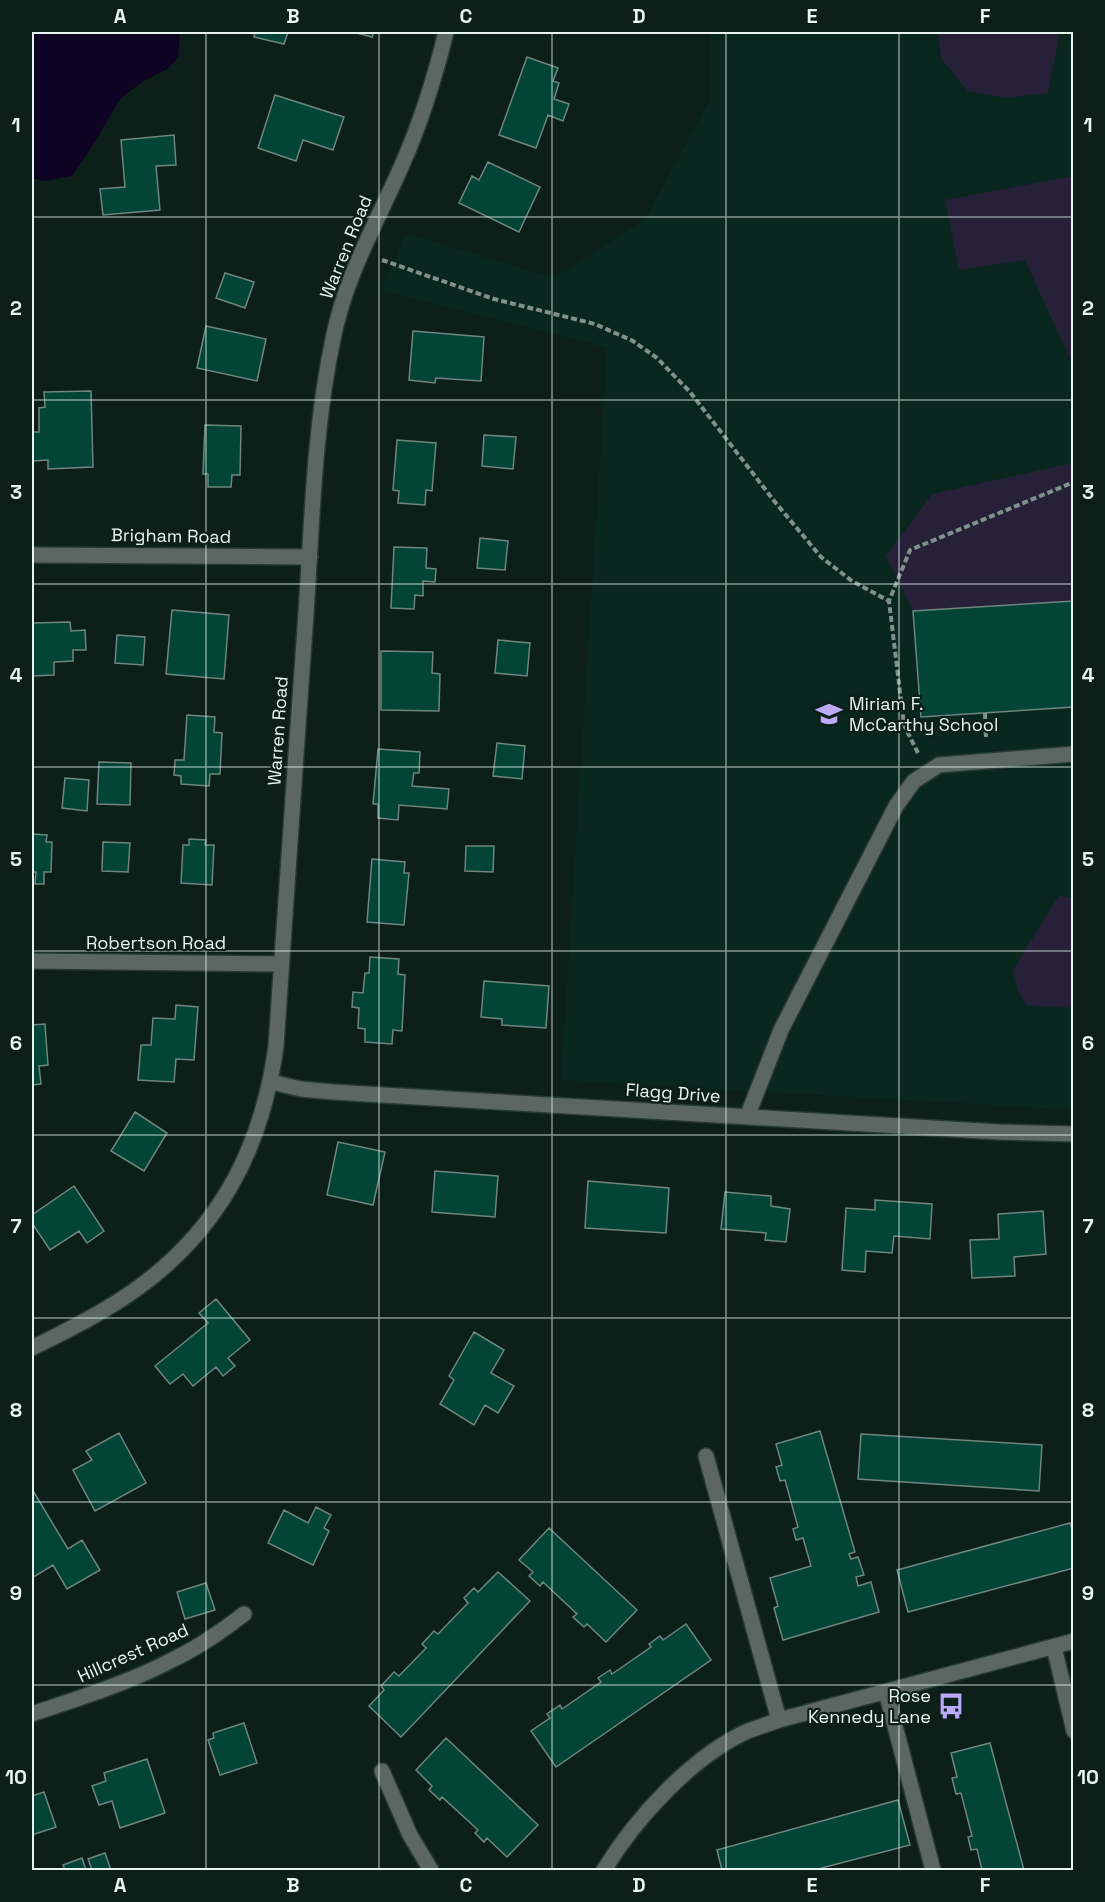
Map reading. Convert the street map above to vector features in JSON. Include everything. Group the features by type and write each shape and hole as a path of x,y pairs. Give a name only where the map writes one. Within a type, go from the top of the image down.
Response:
{"street":[{"name":"Warren Road","path":"32,1348 105,1310 141,1286 202,1230 241,1167 261,1117 271,1083 276,1046 324,386 333,336 362,252 403,164 417,127 446,32"},
{"name":"Brigham Road","path":"32,555 310,557"},
{"path":"747,1117 781,1030 896,807 914,781 939,765 1074,754"},
{"name":"Robertson Road","path":"32,961 281,963"},
{"name":"Flagg Drive","path":"271,1083 333,1092 999,1132 1074,1134"},
{"path":"706,1456 779,1720"},
{"name":"Hillcrest Road","path":"32,1714 98,1691 174,1660 219,1633 244,1614"},
{"path":"604,1870 628,1834 678,1780 699,1762 747,1732 779,1720 1074,1641"},
{"path":"1054,1647 1074,1731"},
{"path":"886,1692 933,1870"},
{"path":"382,1771 410,1835 431,1870"}],"path":[{"path":"362,252 494,299 595,324 633,341 657,358 690,392 775,502 821,557 852,580 888,601"},
{"path":"928,772 904,724 888,601 910,550 1074,482"}],"shaded area":[{"path":"32,32 180,32 178,57 169,68 142,82 121,98 72,176 45,181 32,178"},
{"name":"Miriam F. McCarthy School","path":"711,32 1073,32 1073,1109 561,1080 607,348 381,290 406,233 554,278 646,218 711,97"},
{"path":"938,32 1058,32 1048,93 1006,98 968,91 941,58"},
{"path":"1074,176 1073,365 1025,260 959,270 945,200"},
{"path":"1073,463 1073,601 913,611 886,556 932,494"},
{"path":"1059,895 1073,899 1073,1004 1069,1008 1026,1005 1018,991 1013,970"}],"building":[{"path":"255,32 288,32 284,44 254,37"},
{"path":"353,32 374,32 372,37"},
{"path":"527,57 558,68 553,81 559,83 554,99 569,104 563,121 548,115 536,148 499,135"},
{"path":"275,95 344,117 333,150 303,140 296,161 258,148"},
{"path":"174,135 176,165 156,166 160,210 103,215 100,189 125,187 121,140"},
{"path":"488,162 540,187 519,232 459,203 472,176 479,180"},
{"path":"225,273 254,282 245,308 216,298"},
{"path":"206,326 266,339 257,381 197,368"},
{"path":"413,331 484,337 481,381 436,378 435,383 409,380"},
{"path":"91,391 93,467 48,469 48,460 32,461 32,432 39,432 39,408 45,407 44,392"},
{"path":"205,425 241,426 240,475 232,475 231,487 208,487 208,474 203,474"},
{"path":"484,435 516,437 513,469 482,466"},
{"path":"397,440 436,443 432,491 426,490 425,505 398,503 399,491 393,490"},
{"path":"480,538 508,541 505,570 477,568"},
{"path":"394,547 427,548 426,568 436,569 435,582 423,581 423,596 415,595 414,609 391,608"},
{"path":"1074,601 1074,707 921,717 913,611"},
{"path":"172,610 229,615 224,679 166,674"},
{"path":"70,622 71,631 85,630 86,650 73,650 73,661 54,662 54,675 32,676 32,623"},
{"path":"117,635 145,637 143,665 115,663"},
{"path":"498,640 530,643 527,676 495,673"},
{"path":"381,651 433,652 432,673 440,674 439,711 381,710"},
{"path":"187,715 215,717 214,732 222,733 220,774 210,774 209,786 181,784 181,776 174,775 175,760 184,760"},
{"path":"497,743 525,746 522,779 493,776"},
{"path":"378,749 420,752 419,773 414,773 412,786 449,789 447,809 399,805 398,820 378,818 378,804 373,804"},
{"path":"99,762 131,763 130,805 97,804"},
{"path":"65,778 89,780 87,811 62,808"},
{"path":"32,834 47,835 46,842 52,842 51,872 44,872 44,884 35,884 36,872 32,872"},
{"path":"189,839 206,840 205,845 214,845 212,885 181,883 183,845 189,845"},
{"path":"103,842 130,843 128,872 102,871"},
{"path":"466,846 494,846 493,872 465,871"},
{"path":"372,859 405,862 404,873 409,873 404,925 367,922"},
{"path":"370,957 399,959 398,974 405,975 402,1031 393,1030 392,1044 365,1042 365,1029 358,1028 359,1008 352,1007 353,992 363,993 365,973 369,973"},
{"path":"484,981 549,986 546,1028 502,1025 502,1019 481,1017"},
{"path":"176,1005 198,1007 194,1060 176,1059 174,1082 138,1080 141,1045 151,1045 153,1018 175,1019"},
{"path":"45,1024 48,1065 39,1066 41,1084 32,1085 32,1025"},
{"path":"135,1112 167,1133 144,1171 111,1151"},
{"path":"338,1142 385,1152 373,1205 327,1195"},
{"path":"435,1171 498,1176 495,1217 432,1212"},
{"path":"588,1181 669,1188 666,1233 585,1228"},
{"path":"74,1186 104,1231 87,1243 79,1231 50,1250 32,1223 32,1215"},
{"path":"725,1192 771,1196 771,1206 790,1209 786,1242 765,1240 766,1233 721,1229"},
{"path":"875,1200 932,1204 930,1239 894,1236 892,1253 866,1251 865,1272 842,1270 846,1208 875,1210"},
{"path":"1043,1211 1046,1254 1014,1257 1015,1276 972,1278 970,1240 999,1239 998,1214"},
{"path":"216,1299 250,1340 228,1358 235,1366 223,1376 216,1367 193,1386 183,1374 170,1384 155,1366 208,1323 199,1313"},
{"path":"474,1332 504,1350 491,1373 514,1386 498,1413 485,1405 474,1425 440,1404 454,1380 449,1376"},
{"path":"820,1431 855,1552 849,1554 851,1559 858,1557 864,1575 856,1577 858,1586 871,1582 879,1612 783,1640 774,1608 778,1606 770,1578 811,1566 803,1538 796,1540 793,1529 798,1527 785,1480 780,1481 776,1467 782,1465 776,1444"},
{"path":"119,1433 146,1483 95,1511 73,1470 92,1460 86,1451"},
{"path":"861,1434 1042,1445 1039,1491 858,1479"},
{"path":"32,1489 68,1549 82,1540 100,1570 67,1589 53,1565 32,1578"},
{"path":"316,1507 331,1515 324,1528 329,1531 313,1565 268,1543 284,1510 308,1523"},
{"path":"1070,1523 1074,1534 1074,1568 908,1612 897,1570"},
{"path":"549,1528 637,1610 606,1642 587,1624 584,1627 573,1617 577,1614 543,1582 540,1586 529,1576 533,1572 519,1560"},
{"path":"498,1572 530,1601 401,1737 369,1706 384,1690 381,1686 394,1672 399,1676 426,1648 422,1644 434,1631 438,1634 468,1603 464,1598 474,1588 478,1592"},
{"path":"206,1583 215,1610 185,1619 177,1592"},
{"path":"686,1624 711,1660 556,1767 531,1731 550,1718 547,1714 560,1705 562,1709 601,1682 598,1678 610,1670 612,1674 651,1647 649,1644 660,1636 663,1640"},
{"path":"244,1723 257,1763 220,1775 208,1740 214,1738 213,1733"},
{"path":"446,1738 538,1825 507,1857 487,1838 484,1842 475,1833 478,1830 442,1797 440,1800 429,1790 432,1786 416,1770"},
{"path":"990,1743 1024,1870 982,1870 977,1849 971,1850 968,1837 972,1836 961,1793 956,1794 952,1778 957,1777 951,1753"},
{"path":"147,1759 165,1813 120,1828 112,1801 99,1805 92,1786 106,1781 104,1773"},
{"path":"44,1792 56,1827 32,1835 32,1796"},
{"path":"898,1800 910,1845 814,1870 722,1870 717,1850"},
{"path":"105,1853 111,1870 92,1870 88,1859"},
{"path":"82,1858 86,1870 65,1870 63,1865"}],"place":[{"name":"Miriam F. McCarthy School","path":"829,714"},
{"name":"Rose Kennedy Lane","path":"951,1706"}]}
